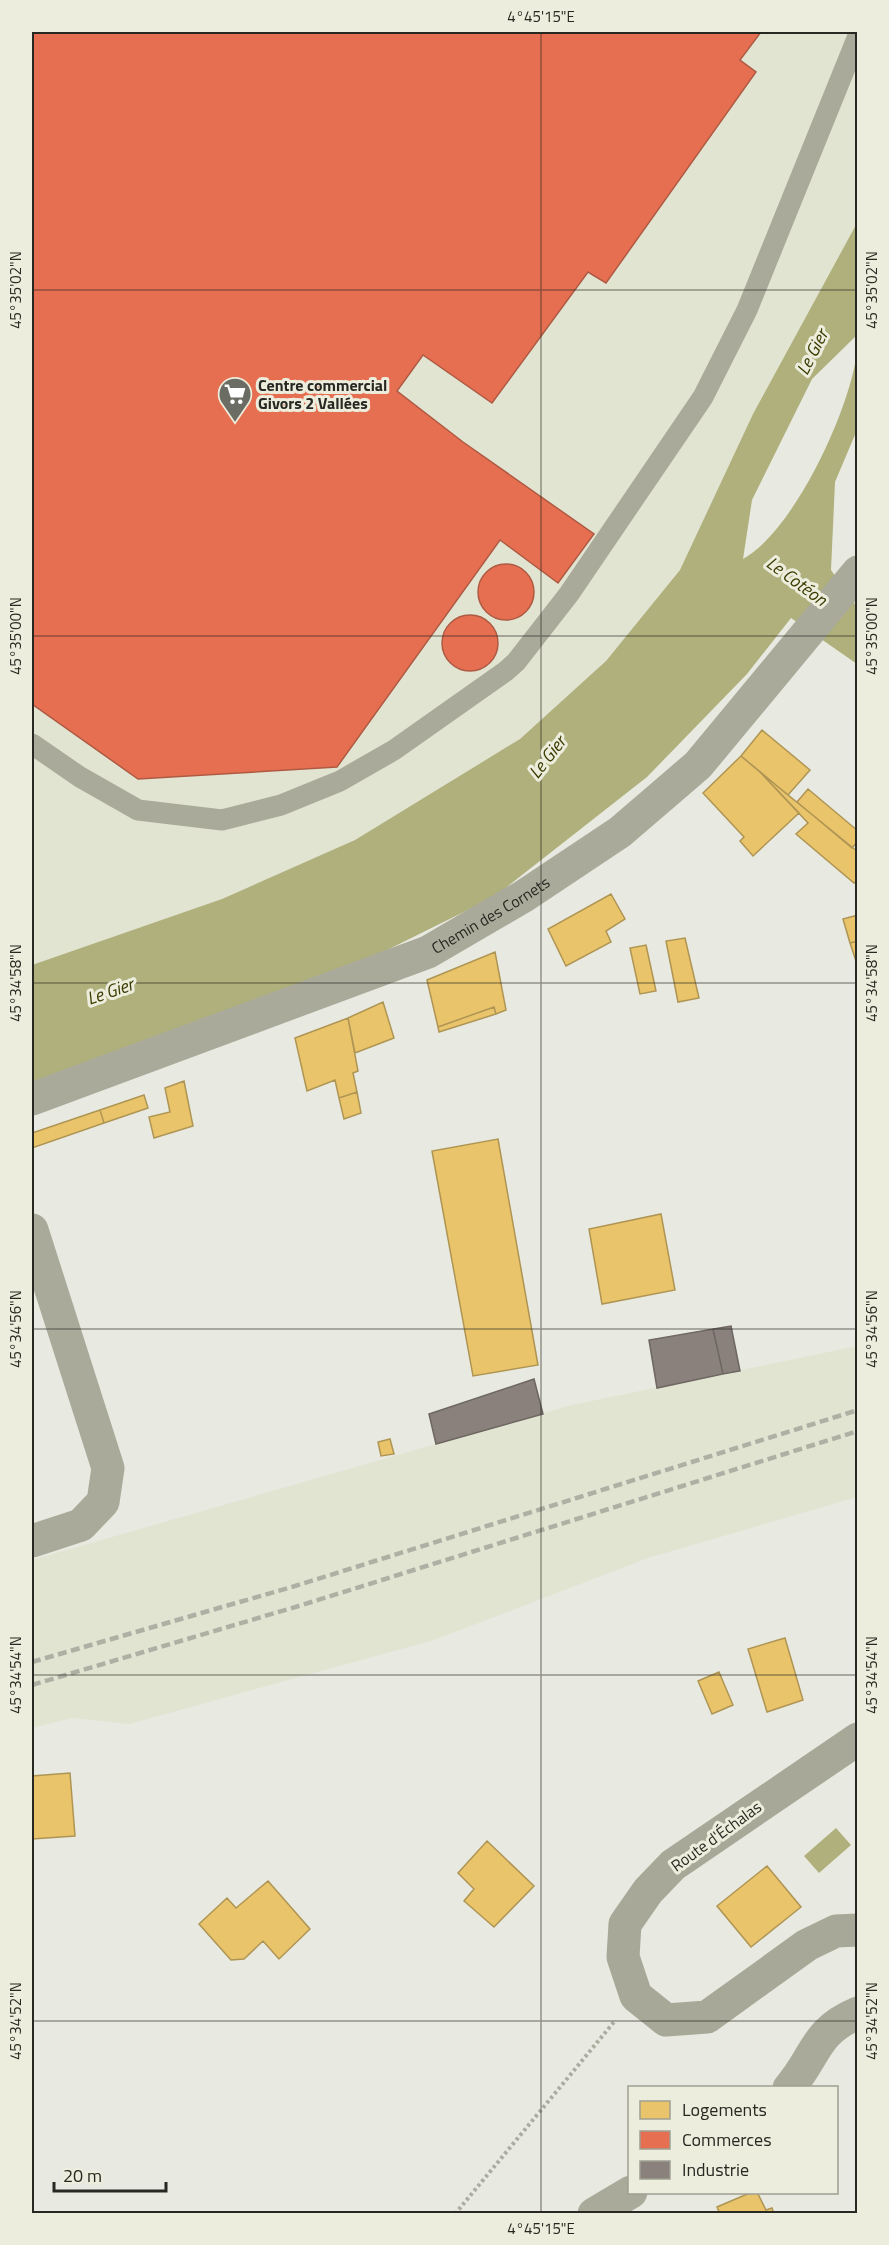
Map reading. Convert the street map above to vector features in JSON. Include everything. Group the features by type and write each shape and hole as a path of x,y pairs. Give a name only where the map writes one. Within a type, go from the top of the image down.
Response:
{"street":[{"name":"Chemin des Cornets","path":"32,1099 428,952 524,896 620,831 698,765 802,639 855,580"},
{"path":"32,1230 108,1468 103,1502 81,1525 32,1541"},
{"name":"Route d'Échalas","path":"636,1996 623,1957 625,1924 648,1891 673,1865 708,1839 858,1739"},
{"path":"636,1996 666,2020 707,2017 807,1945 836,1931 858,1930"},
{"path":"790,2086 821,2038 837,2022 858,2013"},
{"path":"594,2214 629,2194"}],"lane":[{"path":"32,744 80,777 138,810 222,820 281,805 340,781 394,750 512,666 569,594 703,397 747,310 858,36"}],"path":[{"path":"455,2214 636,1996"}],"shaded area":[{"name":"Centre commercial Givors 2 Vallées","path":"32,32 858,32 857,223 753,414 680,570 606,661 520,739 355,840 222,899 32,965"},
{"path":"857,1346 857,1497 648,1558 434,1640 129,1724 72,1718 32,1728 32,1560 572,1405"}],"water":[{"path":"857,223 857,335 812,379 752,500 743,559 762,544 781,523 817,466 844,404 857,351 857,430 835,482 831,570 857,607 857,664 791,618 747,674 647,777 494,897 377,955 32,1082 32,965 222,899 355,840 520,739 606,661 680,570 753,414"},
{"path":"836,1828 851,1845 819,1873 804,1856"}],"building: Logements":[{"path":"762,730 810,770 788,795 741,756"},
{"path":"741,756 761,773 799,813 753,856 740,841 744,837 703,793"},
{"path":"761,773 858,852 858,880 854,883 796,834 808,823"},
{"path":"808,789 858,831 858,841 852,848 797,802"},
{"path":"611,894 625,919 606,931 611,942 566,966 548,929"},
{"path":"858,915 858,941 850,943 843,919"},
{"path":"685,938 699,998 678,1002 666,941"},
{"path":"858,941 858,967 850,943"},
{"path":"646,945 656,991 640,994 630,948"},
{"path":"495,952 506,1010 496,1014 494,1007 438,1027 427,980"},
{"path":"383,1002 394,1038 355,1053 348,1018"},
{"path":"494,1007 496,1014 439,1032 438,1027"},
{"path":"348,1018 358,1071 353,1073 357,1092 339,1098 335,1080 307,1091 295,1038"},
{"path":"184,1081 193,1126 154,1138 149,1117 170,1112 165,1088"},
{"path":"357,1092 361,1113 344,1119 339,1098"},
{"path":"144,1095 148,1108 104,1123 100,1110"},
{"path":"100,1110 104,1123 32,1148 32,1133"},
{"path":"498,1139 538,1365 473,1376 432,1151"},
{"path":"661,1214 675,1290 602,1304 589,1229"},
{"path":"390,1439 394,1454 381,1456 378,1442"},
{"path":"785,1638 803,1700 767,1712 748,1649"},
{"path":"719,1672 733,1705 712,1714 698,1681"},
{"path":"70,1773 75,1836 32,1839 32,1776"},
{"path":"487,1841 534,1886 494,1927 464,1901 474,1889 458,1873"},
{"path":"767,1866 801,1907 751,1947 717,1906"},
{"path":"268,1881 310,1929 279,1959 263,1941 244,1959 231,1960 199,1924 227,1898 236,1908"},
{"path":"747,2194 758,2194 766,2210 772,2208 774,2214 720,2214 717,2207"}],"building: Commerces":[{"name":"Centre commercial Givors 2 Vallées","path":"32,32 761,32 740,60 756,72 606,283 588,272 492,403 423,355 397,391 463,442 594,534 558,583 500,540 337,767 138,779 32,704"},
{"path":"501,564 511,564 526,572 532,581 534,592 532,603 526,612 511,620 501,620 490,615 483,608 478,597 478,587 483,576 490,569"},
{"path":"465,615 475,615 490,623 496,632 498,643 496,654 490,663 475,671 465,671 454,666 447,659 442,648 442,638 447,627 454,620"}],"building: Industrie":[{"path":"731,1326 740,1371 723,1374 713,1329"},
{"path":"713,1329 723,1374 657,1388 649,1340"},
{"path":"534,1379 543,1414 436,1444 429,1414"}],"railway":[{"path":"32,1662 295,1586 858,1410"},
{"path":"32,1685 302,1605 858,1431"}],"place":[{"name":"Centre commercial Givors 2 Vallées","path":"235,423"}],"water label":[{"name":"Le Gier","path":"812,352"},
{"name":"Le Cotéon","path":"797,581"},
{"name":"Le Gier","path":"547,757"},
{"name":"Le Gier","path":"110,991"}]}
